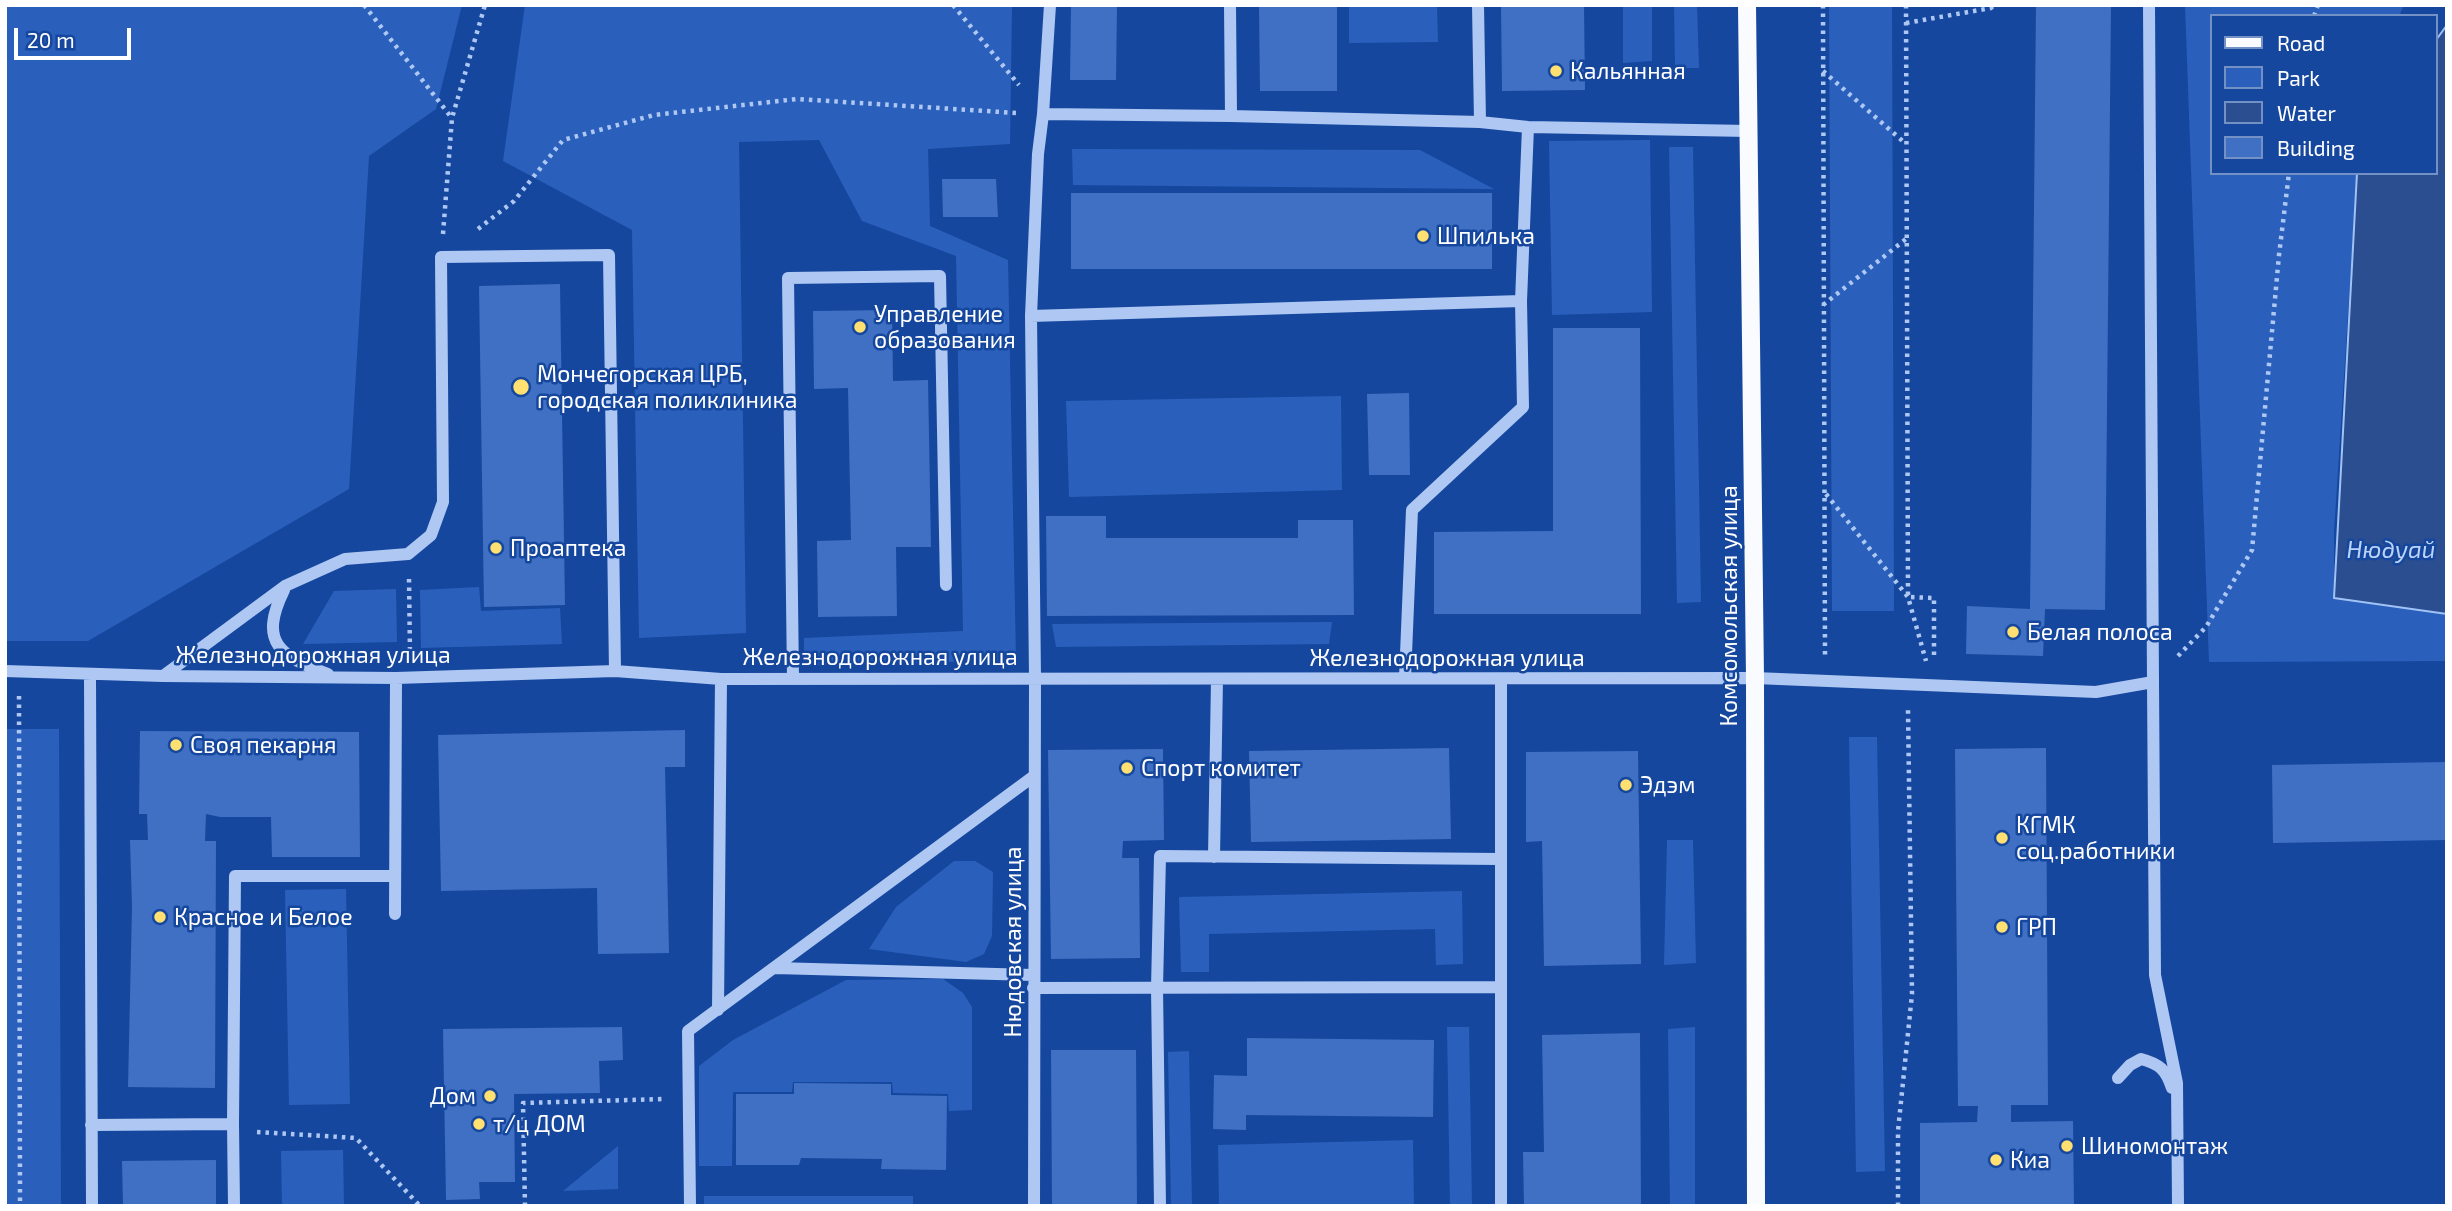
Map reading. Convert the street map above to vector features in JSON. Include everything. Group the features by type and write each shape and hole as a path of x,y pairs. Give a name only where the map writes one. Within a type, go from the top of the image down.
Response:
{"main road":[{"name":"Комсомольская улица","path":"1747,5 1755,678 1756,1206"}],"street":[{"name":"Нюдовская улица","path":"1034,1206 1035,678 1031,316 1038,154 1050,5"},
{"path":"1230,5 1231,116"},
{"path":"1478,5 1480,122"},
{"path":"2149,5 2155,975 2176,1083 2178,1206"},
{"path":"1043,114 1231,116 1480,122 1528,127 1749,131"},
{"path":"1405,678 1412,510 1523,407 1521,301 1528,127"},
{"path":"163,676 285,586 345,559 408,554 430,535 443,502 441,257 609,255 615,671"},
{"path":"793,679 788,278 940,275 946,585"},
{"path":"1031,316 1521,301"},
{"path":"285,586 273,613 273,635 279,649 298,663 337,677"},
{"name":"Железнодорожная улица","path":"12,671 163,676 396,678 615,671 721,679 1755,678 2096,692 2153,682"},
{"path":"90,674 92,1206"},
{"path":"395,915 396,678"},
{"path":"718,1010 721,679"},
{"path":"1214,858 1217,679"},
{"path":"1501,680 1501,1206"},
{"path":"690,1206 688,1031 1034,776"},
{"path":"1160,1206 1157,988 1160,856 1500,859"},
{"path":"234,1206 235,876 395,876"},
{"path":"775,968 1157,988 1500,987"},
{"path":"2118,1078 2130,1065 2141,1059 2155,1062 2164,1069 2177,1106"},
{"path":"91,1125 233,1124"}],"path":[{"path":"363,5 452,118"},
{"path":"441,257 452,118 485,5"},
{"path":"953,5 1043,114"},
{"path":"1823,5 1825,681"},
{"path":"1906,5 1908,597 1933,685"},
{"path":"1906,23 1991,8 1994,5"},
{"path":"1823,70 1906,144"},
{"path":"441,257 514,201 563,140 654,115 797,99 1043,114"},
{"path":"2153,682 2206,627 2252,550 2289,175"},
{"path":"1824,305 1907,239"},
{"path":"1825,493 1908,597 1934,598 1933,685"},
{"path":"408,554 410,677"},
{"path":"12,671 20,1206"},
{"path":"1898,1206 1898,1131 1912,994 1908,684"},
{"path":"525,1206 523,1103 689,1098"},
{"path":"233,1124 262,1133 356,1139 420,1206"}],"green space":[{"path":"5,5 462,5 436,109 369,156 349,489 88,641 5,641"},
{"path":"525,5 1012,5 1010,144 928,149 930,226 1008,260 1016,660 804,666 804,638 963,631 956,256 862,221 819,140 739,142 746,633 639,638 632,230 503,161"},
{"path":"1349,5 1437,5 1438,42 1349,43"},
{"path":"1623,5 1652,5 1652,61 1623,63"},
{"path":"1674,5 1697,5 1699,68 1675,68"},
{"path":"1829,5 1892,5 1894,611 1832,611"},
{"path":"2185,5 2404,5 2400,14 2210,14 2210,175 2357,175 2334,532 2334,597 2447,614 2447,661 2209,662"},
{"path":"1650,140 1652,312 1552,315 1549,141"},
{"path":"1669,147 1693,147 1701,602 1677,603"},
{"path":"1072,149 1420,150 1494,189 1073,185"},
{"path":"1341,396 1342,490 1069,497 1066,401"},
{"path":"479,587 481,611 560,608 562,644 421,648 420,590"},
{"path":"396,589 397,642 303,644 334,591"},
{"path":"1332,622 1329,644 1056,647 1052,624"},
{"path":"5,729 59,729 61,1206 5,1206"},
{"path":"1849,737 1877,737 1885,1171 1856,1172"},
{"path":"1667,840 1693,840 1696,963 1664,965"},
{"path":"954,861 975,861 993,872 992,936 984,954 966,962 869,949 896,907"},
{"path":"346,889 350,1104 289,1105 285,890"},
{"path":"1462,891 1463,964 1436,965 1435,929 1209,934 1209,972 1181,972 1179,897"},
{"path":"943,979 963,993 972,1007 972,1110 949,1111 948,1094 893,1093 892,1082 793,1082 792,1092 733,1092 732,1166 699,1166 699,1066 733,1040 846,980"},
{"path":"1447,1027 1469,1027 1472,1206 1450,1206"},
{"path":"1695,1027 1695,1206 1670,1206 1668,1029"},
{"path":"1189,1051 1192,1206 1171,1206 1168,1052"},
{"path":"1413,1140 1414,1206 1219,1206 1218,1145"},
{"path":"618,1146 618,1189 563,1191"},
{"path":"343,1150 344,1206 282,1206 281,1151"},
{"path":"704,1196 913,1196 913,1206 704,1206"}],"water":[{"name":"Нюдуай","path":"2447,25 2447,614 2334,598 2357,175 2438,175 2438,37"}],"building":[{"path":"1071,5 1117,5 1116,80 1070,80"},
{"path":"1259,5 1337,5 1337,91 1260,91"},
{"path":"1501,5 1584,5 1585,90 1502,91"},
{"path":"2036,5 2111,5 2105,610 2045,609 2043,656 1966,654 1967,606 2030,609"},
{"path":"942,179 996,179 998,217 943,217"},
{"path":"1071,193 1492,193 1492,269 1071,269"},
{"name":"Мончегорская ЦРБ, городская поликлиника","path":"560,284 565,605 484,607 479,286"},
{"name":"Управление образования","path":"892,310 893,381 928,380 931,547 896,547 897,616 818,617 817,541 851,540 848,388 814,389 813,311"},
{"path":"1553,328 1640,328 1641,614 1434,614 1434,532 1553,531"},
{"path":"1409,393 1410,475 1369,475 1367,394"},
{"path":"1046,516 1106,516 1106,538 1298,538 1298,520 1353,520 1354,615 1047,616"},
{"path":"685,730 685,767 665,767 669,953 598,954 597,888 441,891 438,735"},
{"path":"140,731 359,732 360,857 272,857 271,817 220,817 206,814 205,841 216,841 215,1088 128,1087 132,907 130,840 148,840 147,814 139,814"},
{"path":"1449,748 1451,839 1251,842 1249,751"},
{"name":"ГРП","path":"2046,748 2048,1105 2011,1105 2011,1122 2073,1121 2074,1206 1920,1206 1920,1123 1977,1122 1978,1106 1958,1106 1955,749"},
{"path":"1163,749 1164,840 1123,841 1122,858 1139,858 1140,958 1051,959 1048,750"},
{"path":"1638,751 1641,964 1544,966 1542,841 1526,842 1526,752"},
{"path":"2447,762 2447,840 2273,843 2272,765"},
{"name":"т/ц ДОМ","path":"622,1027 623,1060 599,1061 600,1093 514,1094 515,1182 479,1182 480,1199 446,1200 443,1029"},
{"path":"1640,1033 1641,1206 1524,1206 1523,1152 1544,1152 1542,1035"},
{"path":"1247,1038 1434,1040 1433,1117 1246,1115 1246,1130 1213,1129 1214,1075 1247,1076"},
{"path":"1051,1050 1136,1050 1137,1206 1052,1206"},
{"path":"794,1083 891,1084 891,1095 947,1096 946,1170 881,1169 882,1159 801,1158 799,1165 736,1165 736,1094 794,1094"},
{"path":"216,1160 216,1206 123,1206 122,1161"}],"place":[{"name":"Кальянная","path":"1556,71"},
{"name":"Шпилька","path":"1423,236"},
{"name":"Управление образования","path":"860,327"},
{"name":"Мончегорская ЦРБ, городская поликлиника","path":"521,387"},
{"name":"Проаптека","path":"496,548"},
{"name":"Белая полоса","path":"2013,632"},
{"name":"Своя пекарня","path":"176,745"},
{"name":"Спорт комитет","path":"1127,768"},
{"name":"Эдэм","path":"1626,785"},
{"name":"КГМК соц.работники","path":"2002,838"},
{"name":"Красное и Белое","path":"160,917"},
{"name":"ГРП","path":"2002,927"},
{"name":"Дом","path":"490,1096"},
{"name":"т/ц ДОМ","path":"479,1124"},
{"name":"Шиномонтаж","path":"2067,1146"},
{"name":"Киа","path":"1996,1160"}]}
